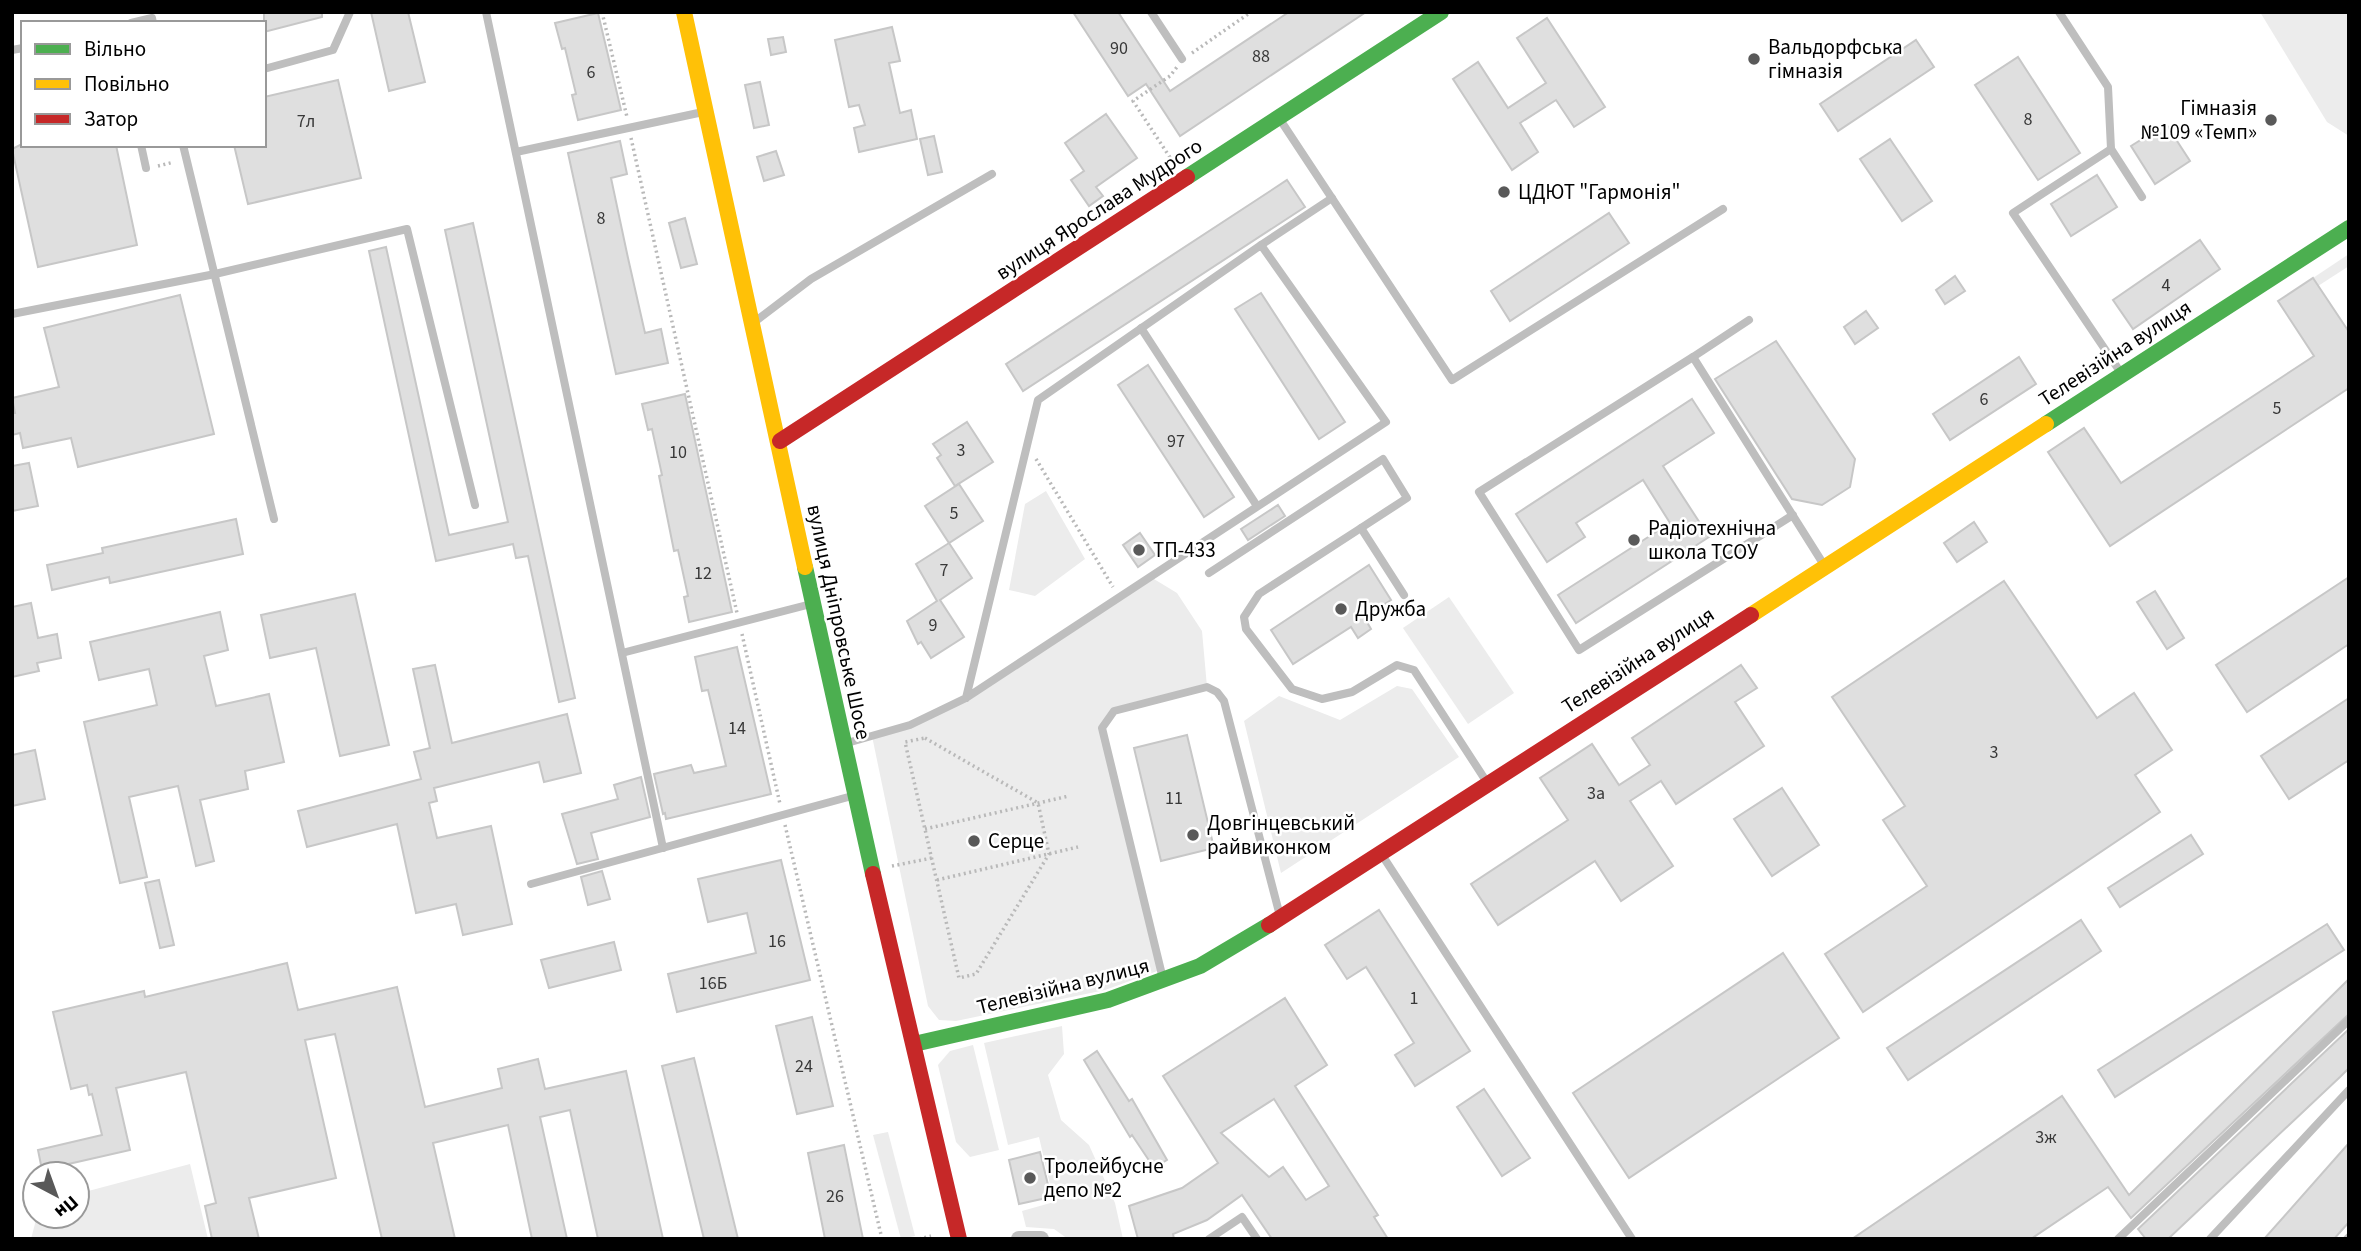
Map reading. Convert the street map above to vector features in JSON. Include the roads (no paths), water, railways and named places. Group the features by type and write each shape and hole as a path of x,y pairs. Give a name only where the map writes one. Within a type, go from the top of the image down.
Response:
{"street":[{"name":"вулиця Дніпровське Шосе","path":"684,12 780,441 855,796 959,1239"},
{"name":"вулиця Ярослава Мудрого","path":"780,441 1441,12"},
{"name":"Телевізійна вулиця","path":"914,1044 1108,1000 1164,981 1200,965 1281,918 2349,228"},
{"path":"1019,1239 1041,1239"}],"lane":[{"path":"266,68 333,50 350,12"},
{"path":"486,12 663,848"},
{"path":"1151,12 1182,59"},
{"path":"2059,12 2108,87 2112,149 2142,197"},
{"path":"516,152 706,111"},
{"path":"1279,118 1452,380 1723,209"},
{"path":"141,147 146,168"},
{"path":"184,147 274,519"},
{"path":"2112,149 2013,213 2121,373"},
{"path":"753,323 811,279 992,174"},
{"path":"965,698 1038,400 1332,198"},
{"path":"12,314 215,274 407,229 475,505"},
{"path":"844,744 910,725 965,698 1386,422 1261,245"},
{"path":"1749,320 1479,492 1579,650 1793,515"},
{"path":"1141,328 1257,506"},
{"path":"1693,357 1825,565"},
{"path":"1209,573 1383,459 1407,498 1259,594 1244,617 1246,629 1292,689 1322,699 1352,692 1397,665 1414,670 1488,784"},
{"path":"1361,528 1405,595"},
{"path":"622,653 814,604"},
{"path":"1164,981 1102,728 1114,710 1207,687 1217,692 1224,701 1281,918"},
{"path":"531,884 855,796"},
{"path":"1380,853 1632,1239"},
{"path":"2118,1239 2349,1020"},
{"path":"2210,1239 2348,1092"},
{"path":"1209,1239 1242,1217 1257,1239"}],"place":[{"name":"Вальдорфська гімназія","path":"1754,59"},
{"name":"Гімназія №109 «Темп»","path":"2271,120"},
{"name":"ЦДЮТ \"Гармонія\"","path":"1504,192"},
{"name":"Радіотехнічна школа ТСОУ","path":"1634,540"},
{"name":"ТП-433","path":"1139,550"},
{"name":"Дружба","path":"1341,609"},
{"name":"Довгінцевський райвиконком","path":"1193,835"},
{"name":"Серце","path":"974,841"},
{"name":"Тролейбусне депо №2","path":"1030,1178"}]}
